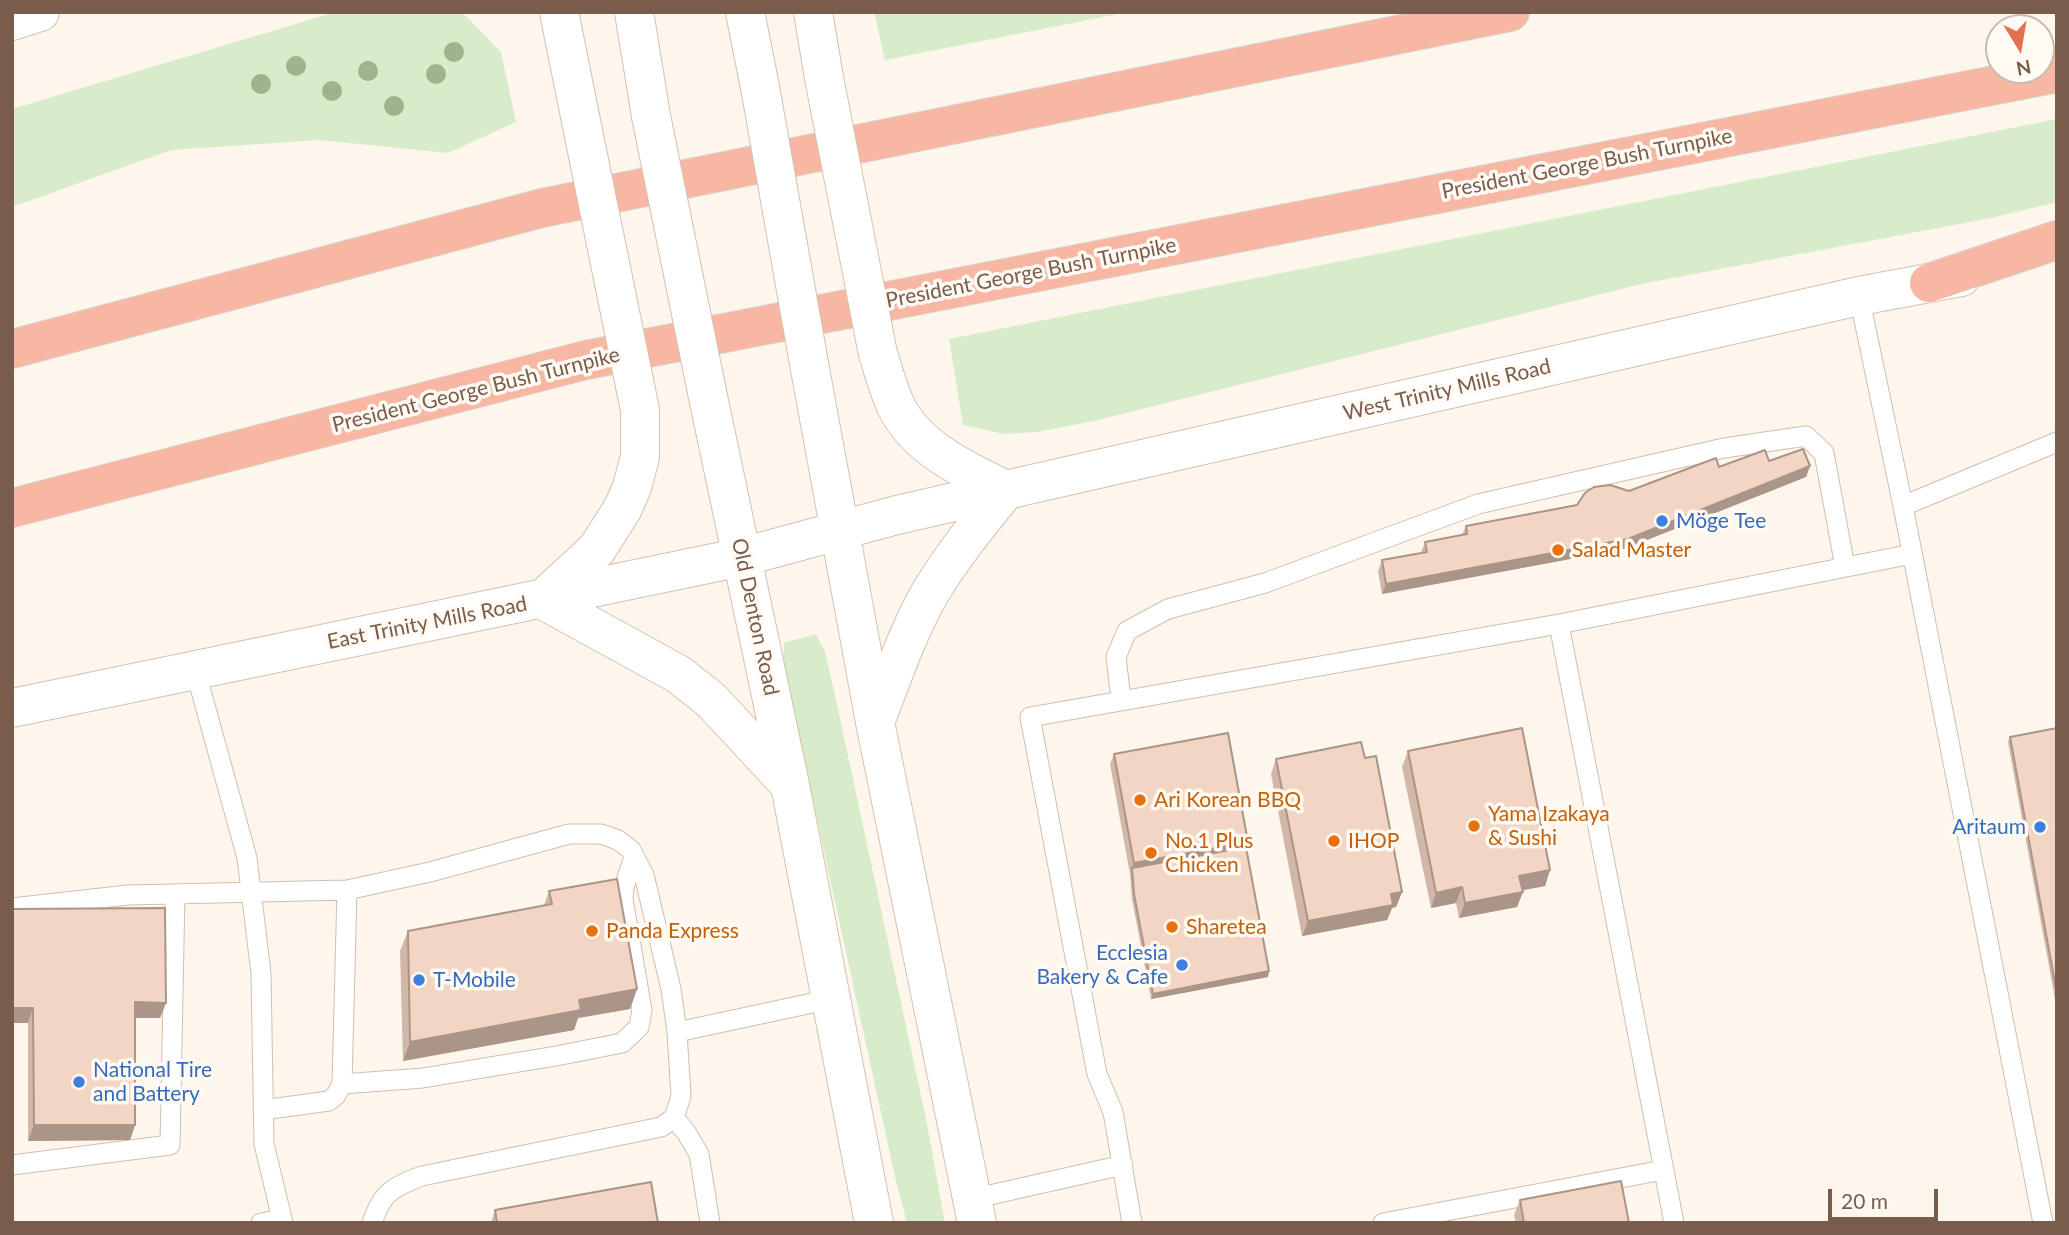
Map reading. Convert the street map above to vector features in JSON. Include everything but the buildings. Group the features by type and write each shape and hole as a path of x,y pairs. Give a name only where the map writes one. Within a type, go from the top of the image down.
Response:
{"highway":[{"path":"12,349 542,208 1510,12"},
{"name":"President George Bush Turnpike","path":"12,508 586,360 2057,73"},
{"path":"1929,283 2057,240"}],"main road":[{"path":"12,21 40,12"},
{"path":"559,12 640,410 640,457 632,487 597,549 543,600 678,674 711,699 790,785"},
{"name":"Old Denton Road","path":"634,12 651,116 790,785 874,1223"},
{"path":"745,12 875,722 974,1211"},
{"path":"813,12 878,354 898,410 914,432 930,446 964,469 1006,490 958,549 929,595 875,722"},
{"name":"West Trinity Mills Road","path":"839,530 1859,296 2057,259"},
{"name":"East Trinity Mills Road","path":"12,708 195,668 543,600 742,557 839,530"}],"lane":[{"path":"1859,296 1903,506 2043,1223"},
{"path":"1121,699 1116,657 1128,631 1168,609 1265,583 1478,504 1724,448 1806,436 1824,453 1845,567"},
{"path":"1903,506 2057,442"},
{"path":"1132,1223 1112,1112 1097,1074 1030,717 1559,624 1912,554"},
{"path":"1559,624 1674,1223"},
{"path":"195,668 247,858 261,974 264,1144 283,1221 261,1223"},
{"path":"12,908 128,895 347,890 430,872 569,834 601,834 618,840 631,850 644,876 671,989 681,1096 674,1118 661,1127 422,1176 393,1188 380,1202 372,1223"},
{"path":"342,1084 422,1078 622,1042 639,1027 642,1010 623,900 624,887 634,857"},
{"path":"263,1110 329,1101 342,1084 347,890"},
{"path":"12,1165 170,1145 175,894"},
{"path":"677,1032 831,999"},
{"path":"674,1118 699,1154 710,1223"},
{"path":"974,1211 1123,1165"},
{"path":"1383,1223 1663,1170"}],"green space":[{"path":"336,12 462,12 501,52 516,122 448,153 320,140 171,150 12,207 12,109"},
{"path":"874,12 1128,12 885,60"},
{"path":"2057,119 2057,202 1991,218 1641,284 1094,421 1037,432 1004,434 963,425 949,339"},
{"path":"816,634 825,652 835,695 927,1124 945,1223 907,1223 895,1177 783,663 784,643"}],"place":[{"name":"Möge Tee","path":"1662,521"},
{"name":"Salad Master","path":"1558,550"},
{"name":"Ari Korean BBQ","path":"1140,800"},
{"name":"Yama Izakaya & Sushi","path":"1474,826"},
{"name":"Aritaum","path":"2040,827"},
{"name":"IHOP","path":"1334,841"},
{"name":"No.1 Plus Chicken","path":"1151,853"},
{"name":"Sharetea","path":"1172,927"},
{"name":"Panda Express","path":"592,931"},
{"name":"Ecclesia Bakery & Cafe","path":"1182,965"},
{"name":"T-Mobile","path":"419,980"},
{"name":"National Tire and Battery","path":"79,1082"}]}
